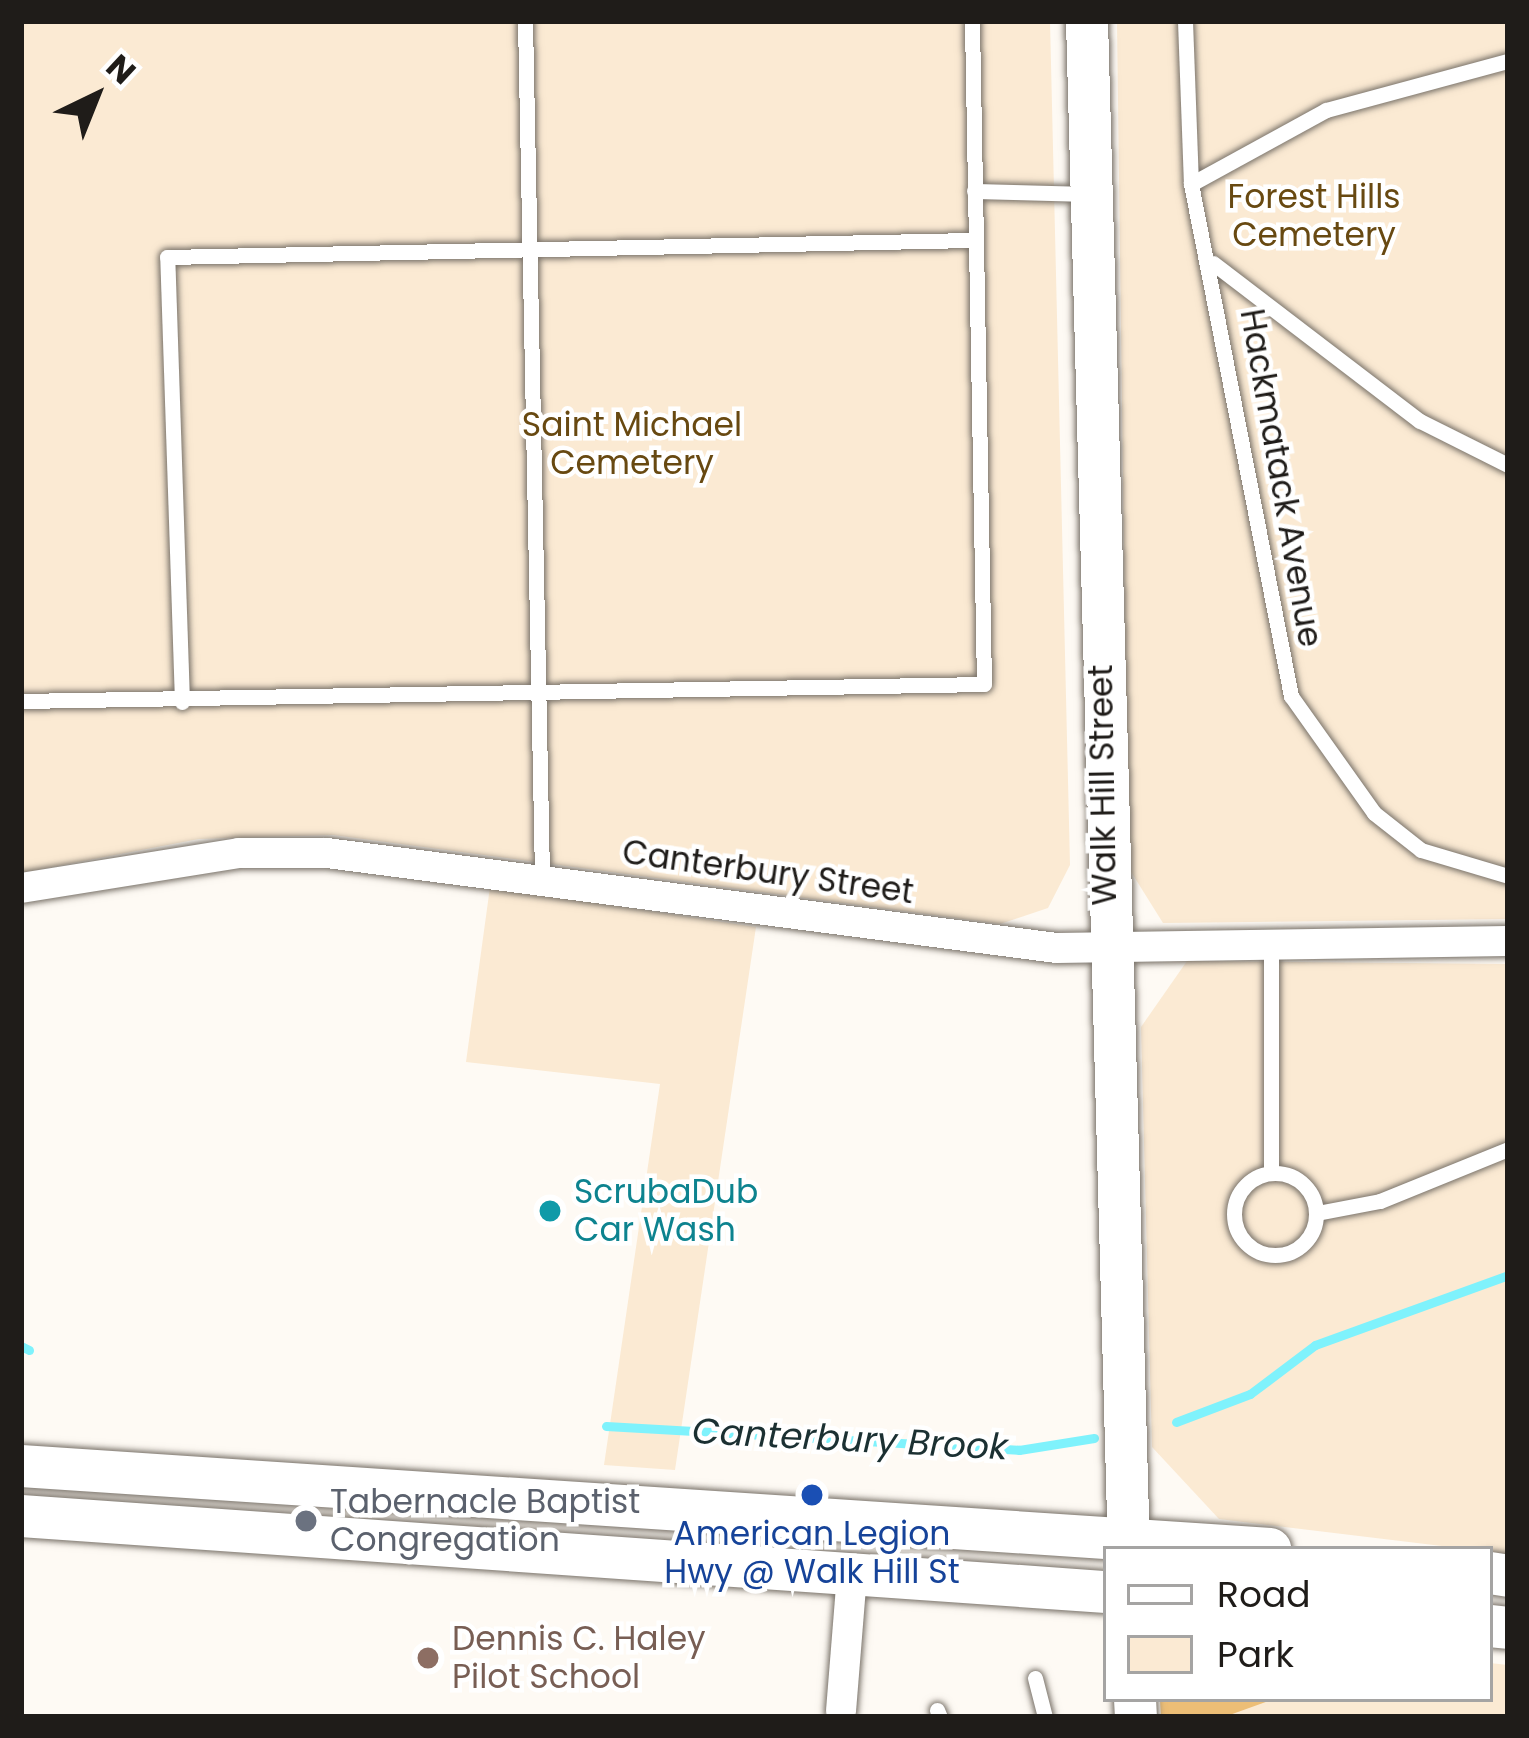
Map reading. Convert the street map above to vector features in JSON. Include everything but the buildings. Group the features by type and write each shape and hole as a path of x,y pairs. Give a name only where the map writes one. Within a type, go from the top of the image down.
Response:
{"main road":[{"name":"Walk Hill Street","path":"1087,21 1107,950 1129,1543"},
{"path":"21,1466 1200,1546"},
{"path":"21,1516 1103,1592"}],"street":[{"name":"Canterbury Street","path":"21,888 272,852 542,876 1107,950 1271,948 1375,937 1508,941"},
{"path":"841,1711 852,1575"}],"lane":[{"path":"525,21 542,876"},
{"path":"21,701 182,702 984,684 970,239 972,21"},
{"name":"Hackmatack Avenue","path":"1186,21 1191,184 1213,263 1267,614 1291,696 1375,813 1421,850 1508,876"},
{"path":"1191,184 1326,110 1508,61"},
{"path":"974,191 1090,194"},
{"path":"182,702 167,257 970,239"},
{"path":"1213,263 1400,408 1508,466"},
{"path":"1271,948 1271,1172"},
{"path":"1317,1213 1380,1201 1508,1149"},
{"path":"1271,1172 1303,1184 1317,1213"},
{"path":"1271,1172 1237,1197 1236,1229 1250,1248 1299,1249 1317,1213"},
{"path":"1035,1678 1045,1717"}],"green space":[{"name":"Saint Michael Cemetery","path":"21,21 1050,21 1070,865 1048,908 1000,924 333,835 199,839 21,873"},
{"name":"Forest Hills Cemetery","path":"1117,21 1508,21 1508,919 1163,923 1128,867"},
{"path":"490,887 756,927 675,1470 604,1465 660,1084 466,1062"},
{"path":"1187,961 1508,964 1508,1554 1493,1552 1493,1546 1442,1546 1219,1519 1152,1447 1141,1027"},
{"path":"1493,1663 1508,1665 1508,1717 1161,1717 1160,1702 1493,1702"}],"shaded area":[{"path":"1160,1702 1266,1702 1224,1717 1161,1717"}],"waterway":[{"name":"Canterbury Brook","path":"1176,1422 1250,1394 1315,1345 1508,1275"},
{"name":"Canterbury Brook","path":"21,1346 29,1350"},
{"name":"Canterbury Brook","path":"606,1426 1019,1450 1094,1438"}],"place":[{"name":"ScrubaDub Car Wash","path":"550,1211"},
{"name":"American Legion Hwy @ Walk Hill St","path":"812,1495"},
{"name":"Tabernacle Baptist Congregation","path":"306,1521"},
{"name":"Dennis C. Haley Pilot School","path":"428,1658"}]}
